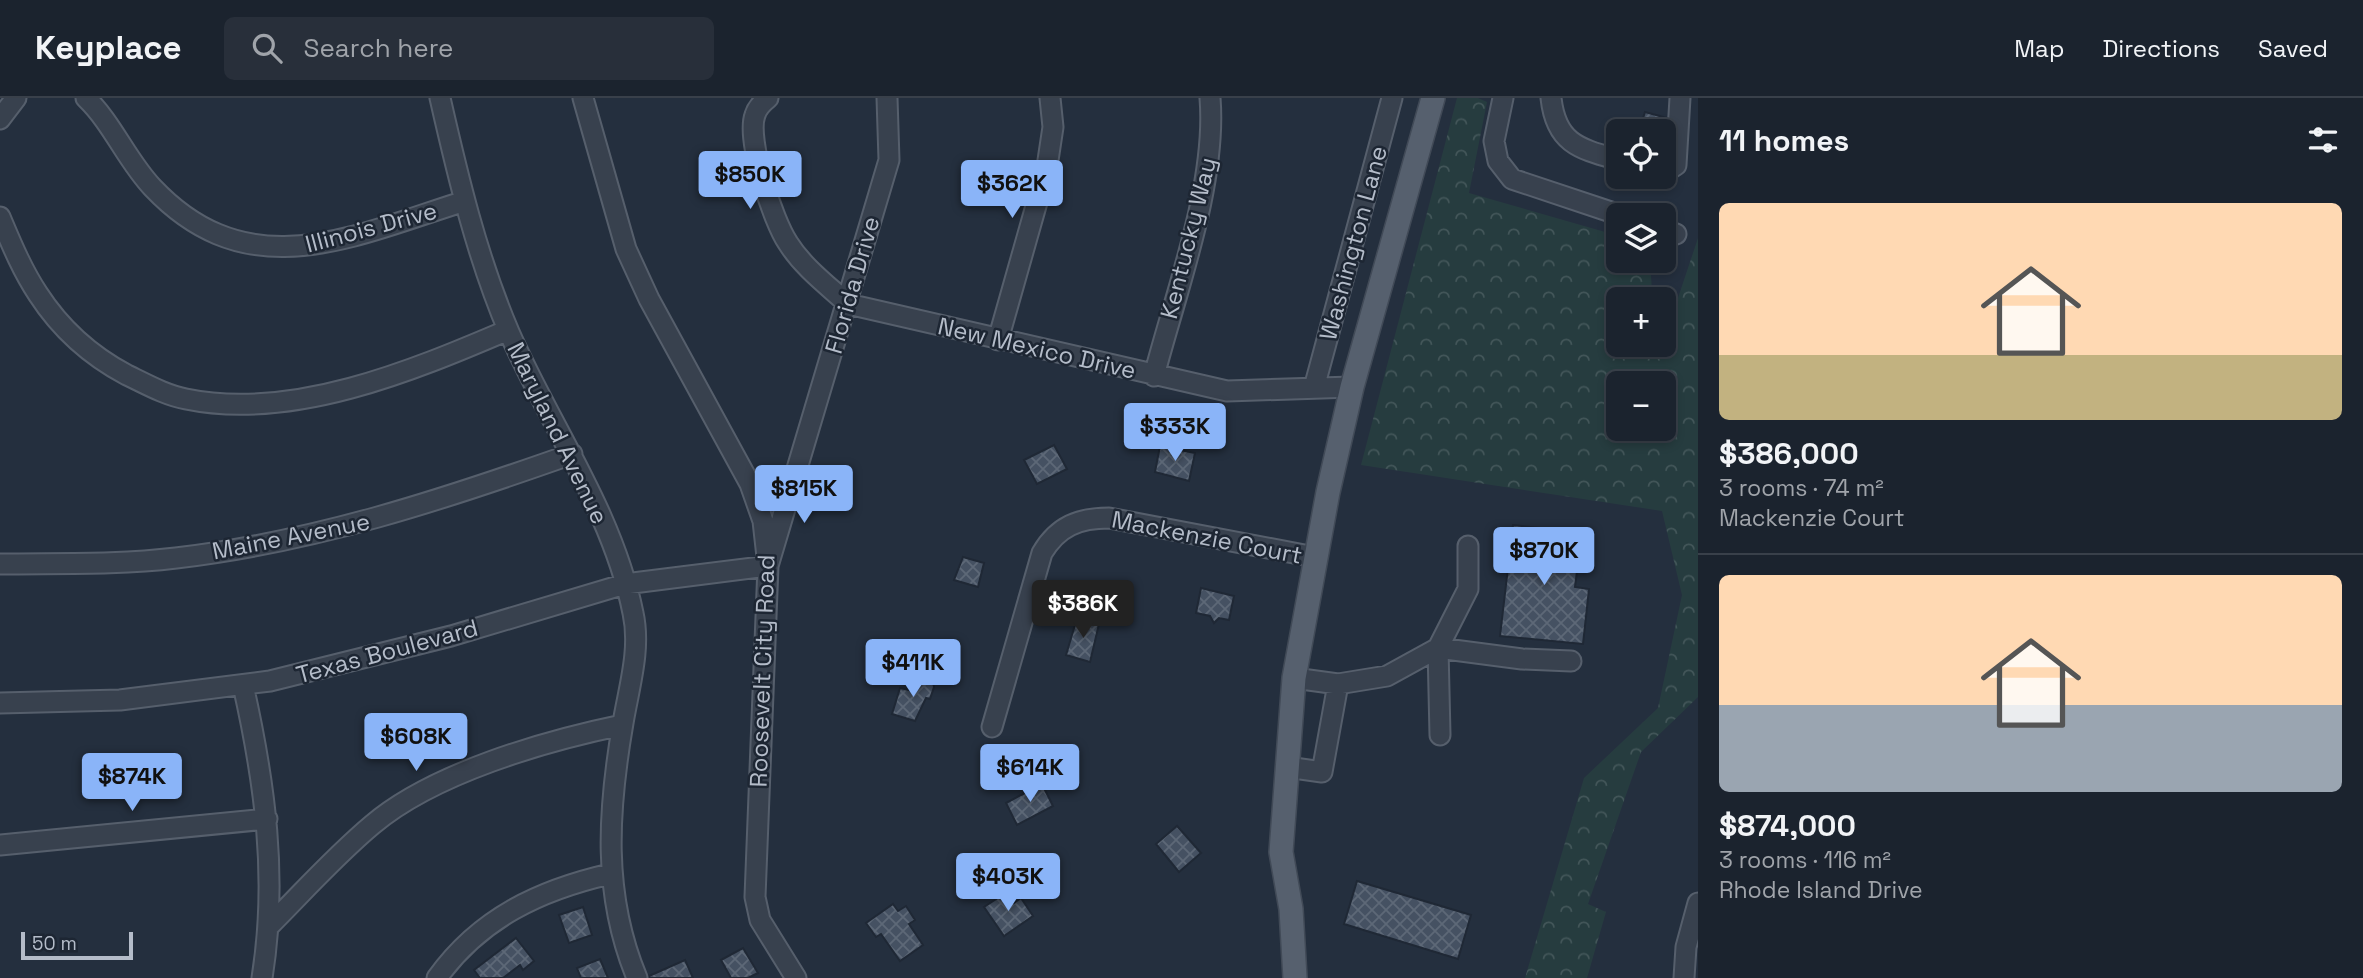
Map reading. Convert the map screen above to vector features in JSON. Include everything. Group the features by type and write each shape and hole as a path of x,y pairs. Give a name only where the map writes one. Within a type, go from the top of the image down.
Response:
{"main road":[{"path":"1295,978 1291,909 1281,852 1294,678 1315,557 1352,387 1433,98"}],"street":[{"path":"0,119 16,98"},
{"name":"Illinois Drive","path":"86,98 155,191 189,219 225,237 276,248 313,246 338,241 465,201"},
{"name":"Maryland Avenue","path":"440,98 465,201 508,330 572,454 625,584 636,634 610,800 610,874 626,944 637,978"},
{"name":"Roosevelt City Road","path":"583,98 626,249 649,299 757,501 768,566 754,879 760,920 796,978"},
{"path":"768,98 758,108 754,126 759,162 778,226 804,263 848,304"},
{"name":"Florida Drive","path":"768,566 889,160 887,98"},
{"path":"998,340 1047,167 1053,127 1050,98"},
{"name":"Kentucky Way","path":"1154,376 1205,183 1211,134 1210,98"},
{"name":"Washington Lane","path":"1314,388 1392,98"},
{"path":"1503,98 1494,141 1498,161 1512,179 1606,210"},
{"path":"1552,98 1553,118 1577,149 1606,157"},
{"path":"1661,98 1671,101 1675,98"},
{"path":"1676,165 1680,98"},
{"path":"0,217 37,292 80,343 119,370 183,398 256,404 313,395 422,366 508,330"},
{"name":"New Mexico Drive","path":"848,304 1227,391 1352,387"},
{"name":"Maine Avenue","path":"0,564 92,564 177,558 301,537 393,515 572,454"},
{"name":"Florida Drive","path":"757,501 781,492 796,470"},
{"name":"Mackenzie Court","path":"992,727 1042,553 1055,533 1070,524 1090,518 1109,517 1315,557"},
{"path":"1440,735 1438,648 1468,589 1468,546"},
{"name":"Texas Boulevard","path":"0,703 120,699 243,685 451,636 625,584 768,566"},
{"path":"1294,678 1338,684 1387,676 1438,648 1522,659 1571,661"},
{"path":"1287,767 1322,772 1338,684"},
{"path":"243,685 262,778 267,818 271,884 262,978"},
{"path":"269,926 373,824 408,800 529,748 622,725"},
{"path":"0,845 267,818"},
{"path":"437,978 460,949 496,917 546,892 610,874"},
{"path":"1684,978 1686,947 1698,903"}],"green space":[{"path":"1457,98 1478,98 1487,102 1469,193 1606,232 1606,273 1651,273 1652,287 1606,287 1606,357 1676,357 1676,297 1698,238 1698,697 1641,752 1588,904 1606,912 1587,978 1525,978 1584,778 1658,708 1682,595 1662,511 1361,465"}],"building":[{"path":"1645,112 1667,118 1667,119 1643,119"},
{"path":"1054,445 1067,469 1037,484 1024,460"},
{"path":"1160,446 1195,453 1189,481 1155,472"},
{"path":"1513,525 1582,533 1575,587 1589,589 1583,644 1500,636"},
{"path":"963,557 984,563 978,587 954,580"},
{"path":"1201,588 1234,596 1229,620 1219,618 1214,623 1210,616 1196,613"},
{"path":"1077,618 1099,624 1090,662 1066,655"},
{"path":"913,676 933,682 934,687 930,699 926,698 915,721 892,714 900,688 909,690"},
{"path":"1042,784 1053,806 1017,825 1006,803"},
{"path":"1177,826 1201,853 1179,872 1156,844"},
{"path":"1357,881 1471,915 1458,959 1344,924"},
{"path":"1007,892 1014,903 1021,898 1033,916 1004,936 984,907"},
{"path":"893,904 898,911 906,906 915,920 909,924 923,945 900,961 881,934 876,937 866,923"},
{"path":"583,907 592,935 569,943 559,915"},
{"path":"516,938 534,961 523,970 520,965 503,978 480,978 474,970"},
{"path":"743,948 758,973 748,978 731,978 721,960"},
{"path":"600,959 608,978 581,978 577,968"},
{"path":"685,960 693,978 649,978 649,976"}]}
